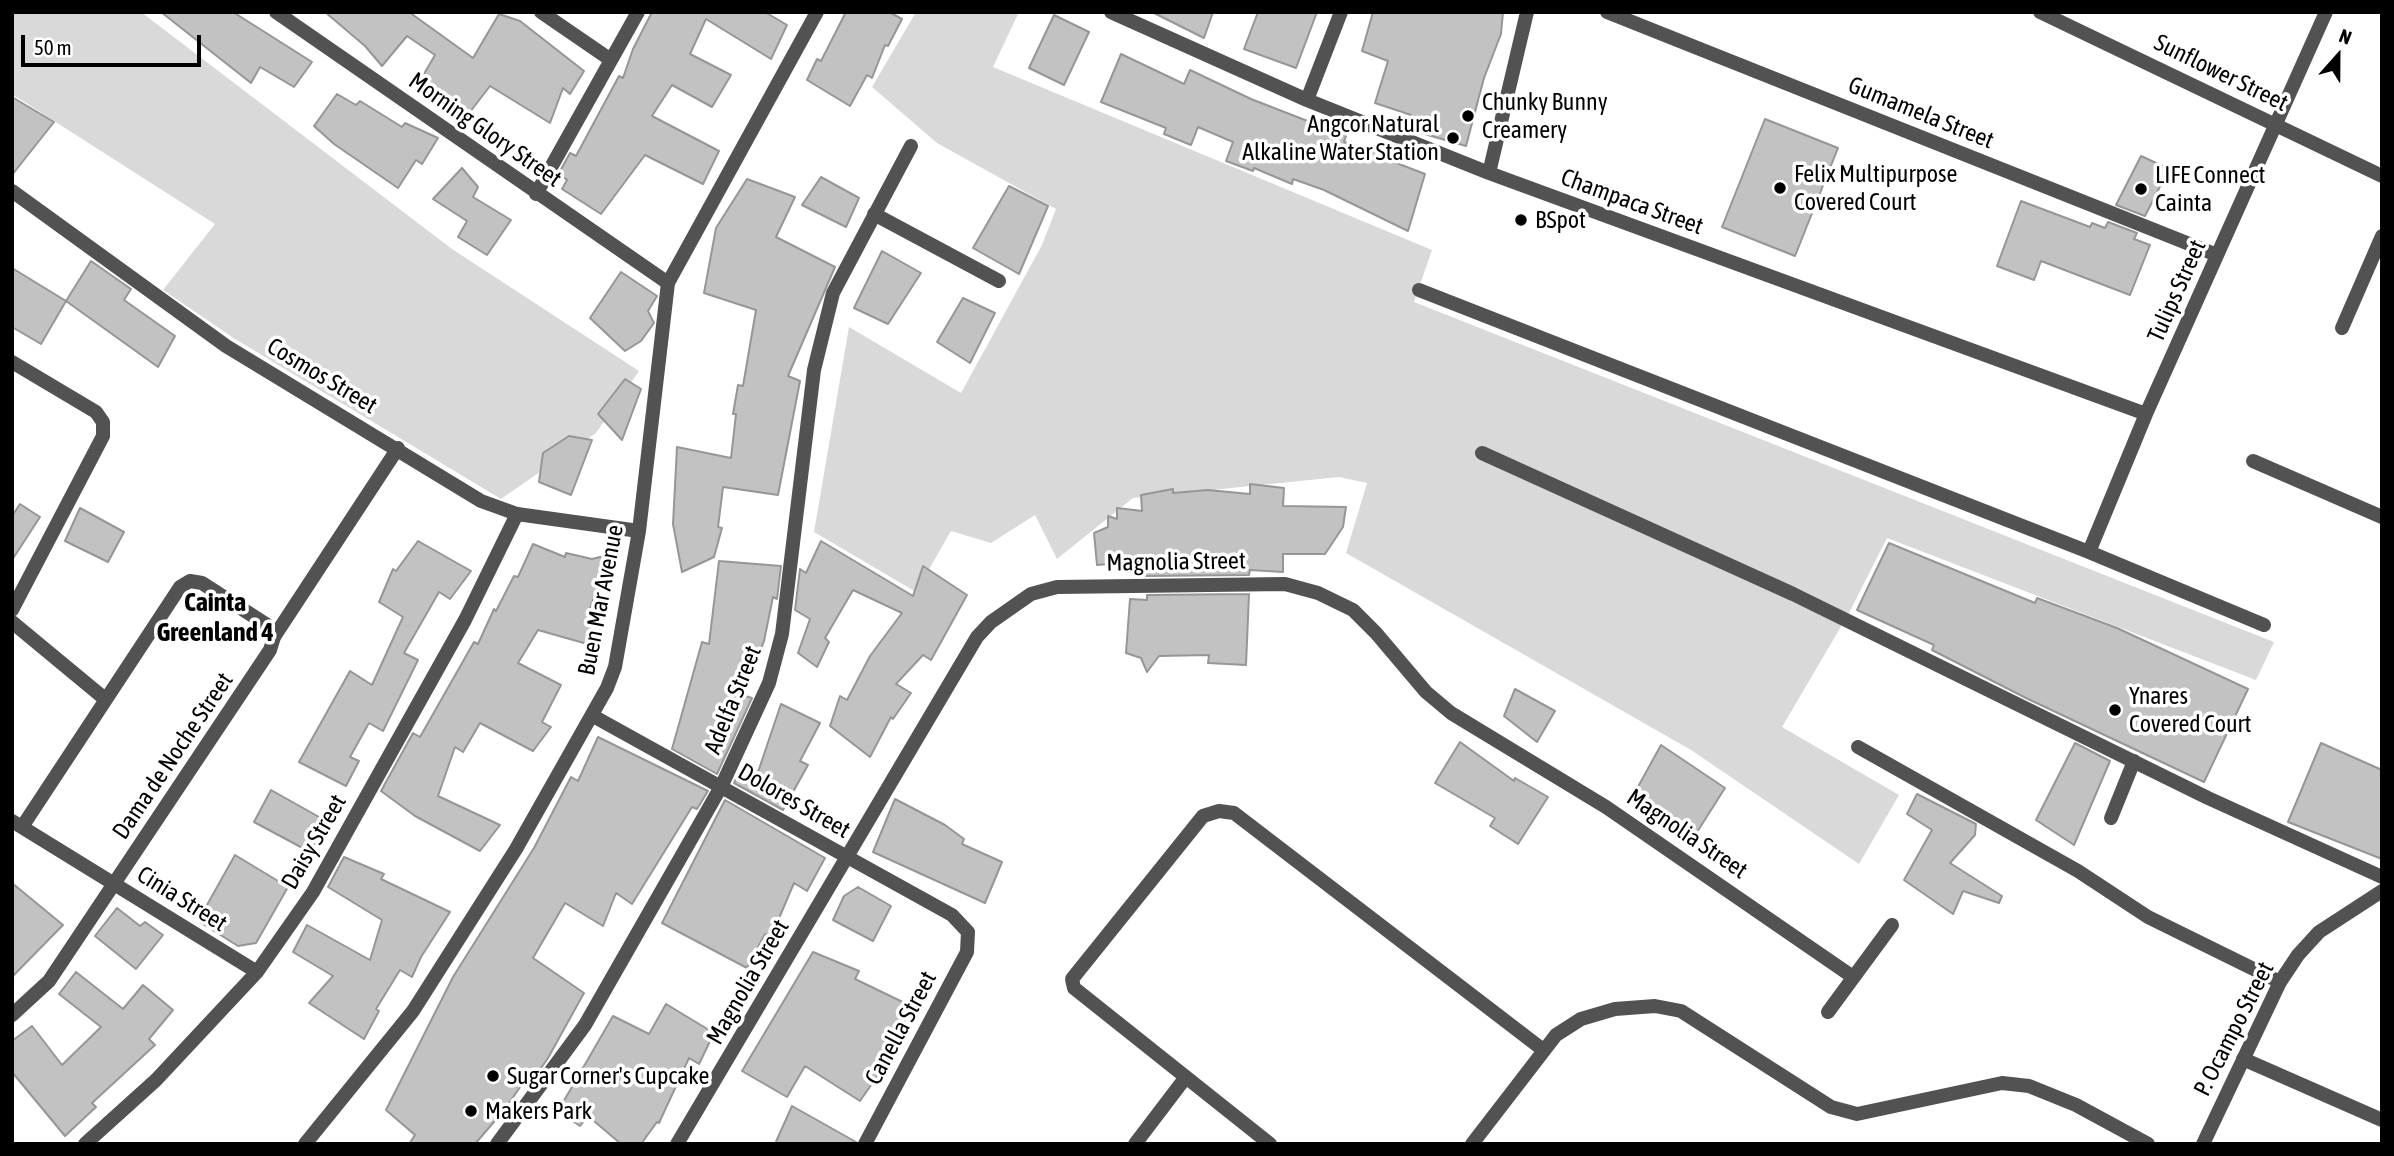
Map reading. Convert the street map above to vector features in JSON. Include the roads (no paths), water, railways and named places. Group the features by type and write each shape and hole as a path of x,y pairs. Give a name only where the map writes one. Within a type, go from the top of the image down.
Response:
{"street":[{"name":"Morning Glory Street","path":"276,12 668,283"},
{"path":"541,12 611,60"},
{"path":"536,194 638,12"},
{"name":"Buen Mar Avenue","path":"305,1144 413,1011 516,849 593,716 615,667 639,531 668,283 817,12"},
{"path":"1307,100 1341,12"},
{"path":"1489,173 1527,12"},
{"name":"Gumamela Street","path":"1607,12 2217,255"},
{"name":"Sunflower Street","path":"2040,12 2382,176"},
{"name":"Tulips Street","path":"2089,552 2146,414 2326,12"},
{"name":"Champaca Street","path":"1113,13 1307,100 1489,173 2146,414"},
{"name":"Adelfa Street","path":"497,1144 586,1025 722,785 769,683 782,634 814,370 833,293 911,146"},
{"name":"Cosmos Street","path":"12,191 226,346 481,500 517,514 639,531"},
{"path":"874,214 999,281"},
{"path":"2342,328 2382,236"},
{"path":"1419,290 2089,552 2264,625"},
{"path":"12,362 96,412 103,422 103,436 12,610"},
{"name":"Dama de Noche Street","path":"12,1016 49,981 270,650 274,637 398,448"},
{"path":"1482,453 1793,594 2134,761 2382,877"},
{"path":"2253,461 2382,517"},
{"name":"Daisy Street","path":"85,1144 156,1080 257,972 320,880 465,621 517,514"},
{"path":"17,824 180,587 190,581 202,583 267,625 274,637"},
{"name":"Magnolia Street","path":"677,1144 977,637 991,622 1031,594 1057,587 1285,584 1318,593 1353,610 1426,692 1451,713 1606,807 1853,976"},
{"path":"12,622 105,699"},
{"name":"Dolores Street","path":"593,716 722,785 952,915 968,932"},
{"path":"1858,747 2078,872 2148,917 2280,982"},
{"path":"2111,818 2134,761"},
{"path":"1270,1144 1074,988 1072,979 1203,816 1219,811 1234,813 1542,1049"},
{"name":"Cinia Street","path":"17,824 257,972"},
{"name":"P. Ocampo Street","path":"2203,1144 2280,982 2319,933 2382,891"},
{"path":"1828,1012 1892,925"},
{"name":"Canella Street","path":"864,1144 967,951 968,932"},
{"path":"1472,1144 1542,1049 1556,1035 1581,1019 1615,1009 1655,1006 1681,1011 1831,1107 1857,1114 2002,1083 2029,1086 2076,1105 2148,1144"},
{"path":"2243,1059 2382,1120"},
{"path":"1135,1144 1186,1077"}],"place":[{"name":"Chunky Bunny Creamery","path":"1468,116"},
{"name":"Angcor Natural Alkaline Water Station","path":"1453,138"},
{"name":"Felix Multipurpose Covered Court","path":"1780,188"},
{"name":"LIFE Connect Cainta","path":"2141,189"},
{"name":"BSpot","path":"1521,220"},
{"name":"Ynares Covered Court","path":"2115,710"},
{"name":"Sugar Corner's Cupcake","path":"493,1076"},
{"name":"Makers Park","path":"471,1111"}],"district":[{"name":"Cainta Greenland 4","path":"215,618"}]}
